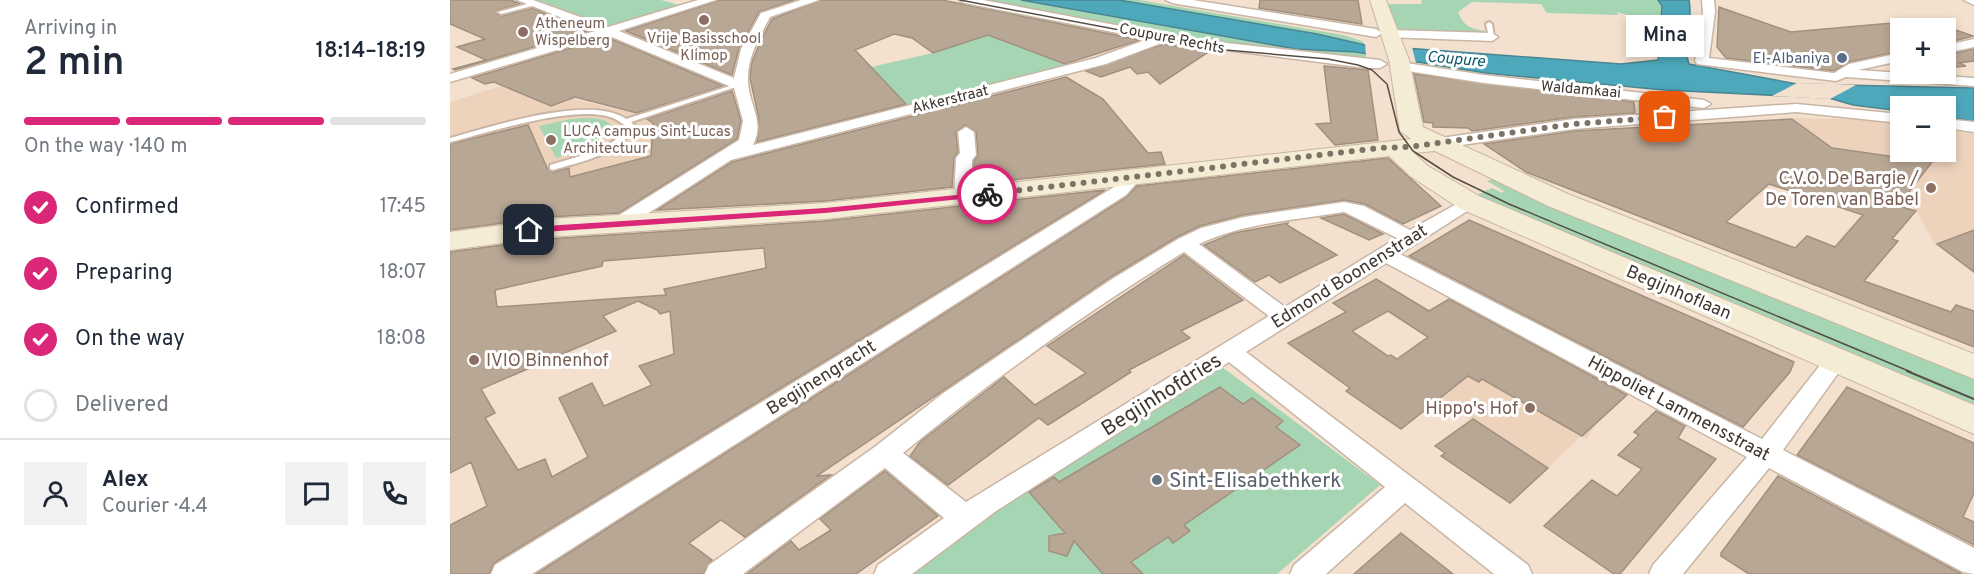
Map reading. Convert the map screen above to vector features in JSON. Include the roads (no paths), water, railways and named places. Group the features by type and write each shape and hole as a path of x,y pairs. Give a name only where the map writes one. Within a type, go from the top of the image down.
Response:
{"main road":[{"path":"1372,0 1412,131 1434,144 1483,162 1558,200 1974,367"},
{"path":"1378,0 1387,51 1396,137 1395,149"},
{"path":"450,241 548,228 825,211 1380,148 1395,149 1434,144"},
{"name":"Begijnhoflaan","path":"1395,149 1419,171 1469,202 1974,420"}],"street":[{"path":"450,78 710,0"},
{"path":"620,223 732,155 746,143 752,134 753,120 739,86 750,44 765,15 813,0"},
{"name":"Coupure Rechts","path":"965,0 1258,54 1332,59 1365,65 1387,51"},
{"path":"1172,0 1387,51 1492,37"},
{"path":"1708,0 1709,12 1702,61 1828,86 1974,82"},
{"path":"528,2 608,31 739,86"},
{"name":"Akkerstraat","path":"732,155 1101,61 1166,37"},
{"path":"1956,46 1974,43"},
{"name":"Waldamkaai","path":"1387,51 1550,87 1635,94 1651,100 1761,112"},
{"path":"1796,108 1854,67 1890,59"},
{"path":"1651,100 1656,110 1665,117"},
{"path":"1434,144 1574,124 1796,108 1890,118"},
{"path":"1956,125 1974,127"},
{"path":"963,197 964,158 968,155 966,132"},
{"name":"Begijnengracht","path":"506,574 1120,191 1133,177"},
{"name":"Edmond Boonenstraat","path":"1230,351 1469,202"},
{"path":"720,574 885,453 960,394 1119,283 1185,243 1208,232 1245,223 1344,207 1358,210 1410,238"},
{"path":"1185,243 1283,316"},
{"name":"Hippoliet Lammensstraat","path":"1384,254 1974,562"},
{"name":"Begijnhofdries","path":"888,574 965,518 1230,351 1518,574"},
{"path":"1664,574 1766,453 1836,360"},
{"path":"885,453 965,518"},
{"path":"1305,574 1404,487"}],"lane":[{"path":"501,12 528,2"},
{"path":"1489,24 1492,37"},
{"path":"627,121 739,86"},
{"path":"450,140 576,112 605,113 627,121 631,126 630,131 622,140 609,147 553,167"}],"water":[{"name":"Coupure","path":"1021,0 1119,0 1317,34 1365,45 1621,64 1658,60 1662,6 1658,0 1689,0 1690,16 1686,48 1689,64 1797,84 1974,88 1974,121 1956,118 1956,96 1890,96 1890,110 1853,105 1829,98 1664,90 1485,73 1356,52 1296,49"}],"tram line":[{"path":"960,0 1226,50 1328,59 1372,70 1387,84 1399,132 1413,151 1453,177 1509,204 1911,372"},
{"path":"1907,371 1974,399"}],"place":[{"name":"Vrije Basisschool Klimop","path":"704,20"},
{"name":"Atheneum Wispelberg","path":"523,32"},
{"name":"El-Albaniya","path":"1842,58"},
{"name":"Mina","path":"1665,117"},
{"name":"LUCA campus Sint-Lucas Architectuur","path":"551,140"},
{"name":"C.V.O. De Bargie / De Toren van Babel","path":"1931,188"},
{"name":"IVIO Binnenhof","path":"474,360"},
{"name":"Hippo's Hof","path":"1530,408"},
{"name":"Sint-Elisabethkerk","path":"1157,480"}]}
